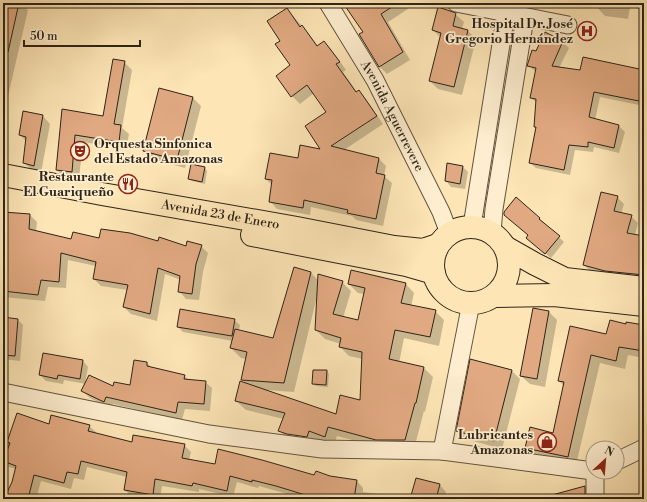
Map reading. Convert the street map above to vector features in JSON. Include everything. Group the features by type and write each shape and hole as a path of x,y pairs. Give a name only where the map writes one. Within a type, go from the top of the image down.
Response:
{"main road":[{"name":"Avenida 23 de Enero","path":"3,175 110,196 297,228 394,247 423,250 443,239 456,229 490,235"},
{"name":"Avenida 23 de Enero","path":"3,186 406,265 434,273"},
{"path":"443,239 433,259 434,273 438,285 447,295 458,301 471,303 484,302 495,296 502,288 508,278 510,262 509,257 490,235"},
{"path":"490,235 535,264 565,279 644,288"},
{"path":"495,296 554,295 644,305"}],"street":[{"name":"Avenida Aguerrevere","path":"328,3 379,87 441,212 443,239"},
{"path":"456,3 525,18 568,25"},
{"path":"490,235 506,13"},
{"path":"490,235 525,18"},
{"path":"442,451 471,303"},
{"path":"3,392 209,434 322,449 442,451 585,471"},
{"path":"625,457 644,448"},
{"path":"594,480 595,499"}],"building":[{"path":"3,3 19,3 8,52 3,52"},
{"path":"343,3 398,3 381,14 403,52 379,67 359,34 363,32"},
{"path":"438,7 456,13 453,26 468,30 454,87 429,81 441,33 432,30"},
{"path":"287,8 300,27 302,25 317,46 324,41 340,62 336,64 356,92 359,90 377,116 331,146 379,158 376,173 385,175 376,219 347,213 348,210 304,200 303,208 269,202 272,180 265,179 270,153 298,158 300,145 320,149 305,126 326,112 307,85 291,97 276,76 290,65 275,44 280,41 267,21"},
{"path":"545,32 563,41 552,66 580,70 583,57 644,70 644,82 639,101 594,92 589,117 619,125 614,148 588,142 588,147 569,145 564,170 529,163 536,127 534,127 536,99 530,98 536,68 527,66 532,50 536,51"},
{"path":"113,59 125,61 114,124 121,125 119,142 75,135 72,172 56,170 62,109 103,116"},
{"path":"159,88 193,97 177,160 143,151"},
{"path":"23,111 43,115 34,166 23,163 26,137 19,135"},
{"path":"447,163 463,166 460,184 445,181"},
{"path":"191,164 205,167 202,182 188,179"},
{"path":"601,192 618,196 614,211 632,215 627,233 644,236 644,275 605,271 583,265"},
{"path":"516,197 540,218 539,219 560,236 545,254 526,238 528,235 504,215 504,212"},
{"path":"3,212 30,214 29,229 71,239 73,232 99,238 101,229 130,233 158,241 159,237 186,246 187,241 202,245 196,264 192,294 178,292 180,276 158,268 150,314 123,307 128,285 93,279 96,262 61,253 59,282 41,280 38,295 3,291"},
{"path":"294,267 311,272 284,383 241,380 247,352 230,348 235,329 273,338"},
{"path":"351,270 406,283 401,303 436,310 430,337 395,330 389,359 424,367 416,403 405,440 376,440 328,427 325,437 309,431 307,437 287,434 278,431 285,413 235,401 240,381 336,414 340,395 360,400 362,352 339,347 341,338 315,330 318,274 343,281 333,314 358,320 365,288 348,284"},
{"path":"533,308 549,311 537,379 520,376"},
{"path":"180,309 235,319 232,336 177,327"},
{"path":"3,317 18,319 15,356 3,355"},
{"path":"610,320 626,324 626,322 644,325 644,351 619,347 616,361 591,355 568,457 525,448 530,427 553,433 564,382 558,381 570,326 606,334"},
{"path":"43,353 83,360 80,379 58,375 57,379 39,375"},
{"path":"470,359 512,370 494,441 456,431"},
{"path":"134,360 147,362 147,366 185,375 184,379 206,381 204,404 178,402 176,413 106,397 104,402 81,391 89,375 113,386 114,382 130,385"},
{"path":"313,370 327,370 326,385 312,384"},
{"path":"17,413 49,424 51,415 90,425 88,431 132,442 133,435 185,444 182,458 215,464 218,449 314,475 316,471 330,476 357,480 354,499 312,499 312,497 276,486 230,476 227,491 193,483 192,486 155,479 153,495 124,490 127,472 81,461 78,474 67,472 64,483 34,475 28,499 4,499 12,482 16,466 3,461 10,443 7,442"},
{"path":"416,478 440,484 436,499 410,499"},
{"path":"585,486 585,499 553,499 552,495"}],"place":[{"name":"Hospital Dr. José Gregorio Hernández","path":"587,31"},
{"name":"Orquesta Sinfonica del Estado Amazonas","path":"80,151"},
{"name":"Restaurante El Guariqueño","path":"128,184"},
{"name":"Lubricantes Amazonas","path":"547,442"}]}
